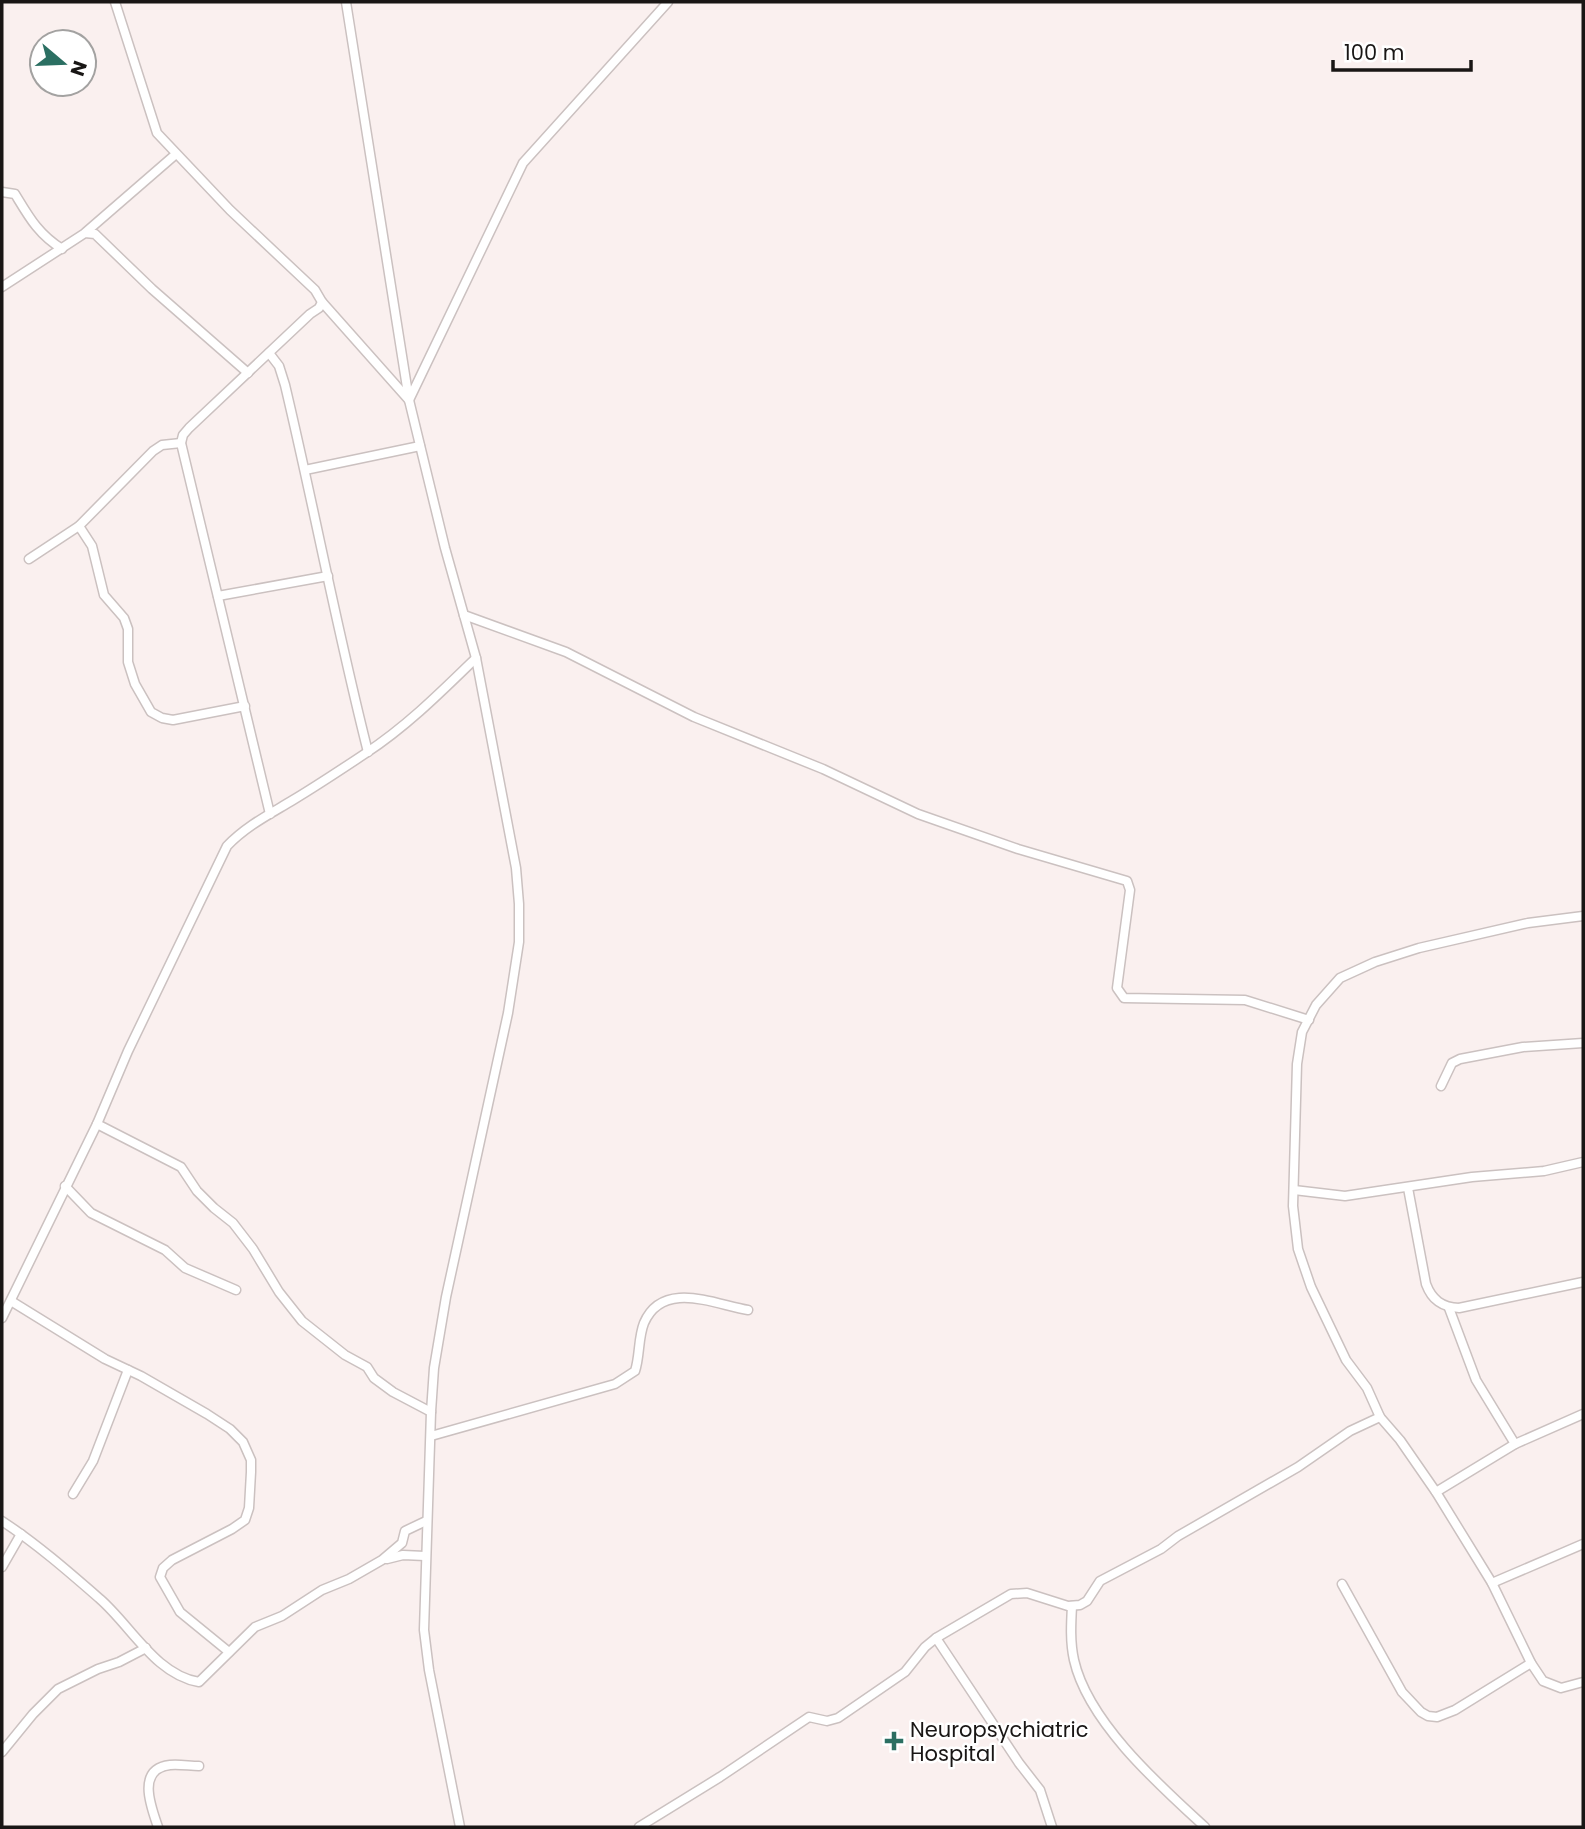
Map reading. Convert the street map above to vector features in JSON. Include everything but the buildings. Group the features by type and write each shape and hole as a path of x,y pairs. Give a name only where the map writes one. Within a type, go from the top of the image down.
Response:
{"street":[{"path":"116,2 157,132 230,210 315,290 322,302 409,400"},
{"path":"346,2 409,400 476,658 516,868 520,920 508,1013 446,1297 434,1368 431,1412 424,1630 429,1670 460,1827"},
{"path":"409,400 523,163 668,2"},
{"path":"2,287 85,233 176,154"},
{"path":"2,192 15,194 36,228 46,239 62,249"},
{"path":"85,233 95,234 152,289 248,373"},
{"path":"270,814 181,443 189,428 310,314 320,308 322,302"},
{"path":"269,353 279,366 285,386 346,665 368,752"},
{"path":"29,559 79,526 153,451 162,445 181,443"},
{"path":"305,470 421,446"},
{"path":"79,526 92,547 104,595 124,618 128,629 128,662 135,684 151,712 173,720 244,706"},
{"path":"218,596 328,576"},
{"path":"464,615 566,652 694,718 823,769 918,814 1018,849 1127,881 1130,890 1117,988 1124,998 1245,1000 1309,1020"},
{"path":"2,1318 97,1124 128,1051 227,846 238,834 368,752 421,712 476,658"},
{"path":"1583,916 1528,923 1419,948 1375,962 1340,978 1315,1005 1303,1032 1297,1065 1294,1190 1298,1249 1311,1287 1346,1360 1367,1388 1380,1417 1400,1440 1436,1492 1492,1583 1531,1663 1543,1681 1552,1686 1571,1687 1583,1682"},
{"path":"1441,1086 1452,1063 1460,1059 1523,1048 1583,1042"},
{"path":"97,1124 181,1167 197,1191 233,1223 253,1249 279,1292 302,1321 367,1367 374,1378 393,1392 431,1412"},
{"path":"1294,1190 1345,1196 1472,1177 1544,1171 1583,1162"},
{"path":"65,1185 91,1213 165,1250 185,1268 236,1290"},
{"path":"1408,1188 1426,1284 1435,1300 1449,1308 1583,1282"},
{"path":"431,1436 625,1379 635,1371 643,1324 655,1307 664,1302 693,1297 748,1310"},
{"path":"11,1301 105,1359 230,1429 243,1443 251,1460 249,1508 245,1520 232,1530 172,1560 163,1568 160,1577 180,1612 229,1652"},
{"path":"1449,1308 1476,1380 1515,1444"},
{"path":"73,1494 93,1461 128,1370"},
{"path":"1436,1492 1515,1444 1583,1414"},
{"path":"639,1827 809,1717 827,1721 838,1718 905,1672 936,1638 1015,1592 1072,1606 1087,1601 1100,1581 1161,1549 1314,1457 1350,1431 1380,1417"},
{"path":"2,1521 102,1601 146,1648 176,1674 189,1681 199,1682 255,1627 282,1616 322,1590 382,1560 402,1544 405,1531 426,1521"},
{"path":"2,1567 21,1534"},
{"path":"1492,1583 1583,1544"},
{"path":"382,1560 403,1555 425,1556"},
{"path":"1342,1584 1402,1692 1428,1716 1444,1716 1531,1663"},
{"path":"1072,1606 1070,1633 1074,1660 1092,1705 1121,1743 1199,1826"},
{"path":"936,1638 1040,1790 1052,1827"},
{"path":"2,1752 58,1689 146,1648"},
{"path":"158,1827 149,1792 150,1776 169,1765 199,1766"}],"place":[{"name":"Neuropsychiatric Hospital","path":"894,1741"}]}
